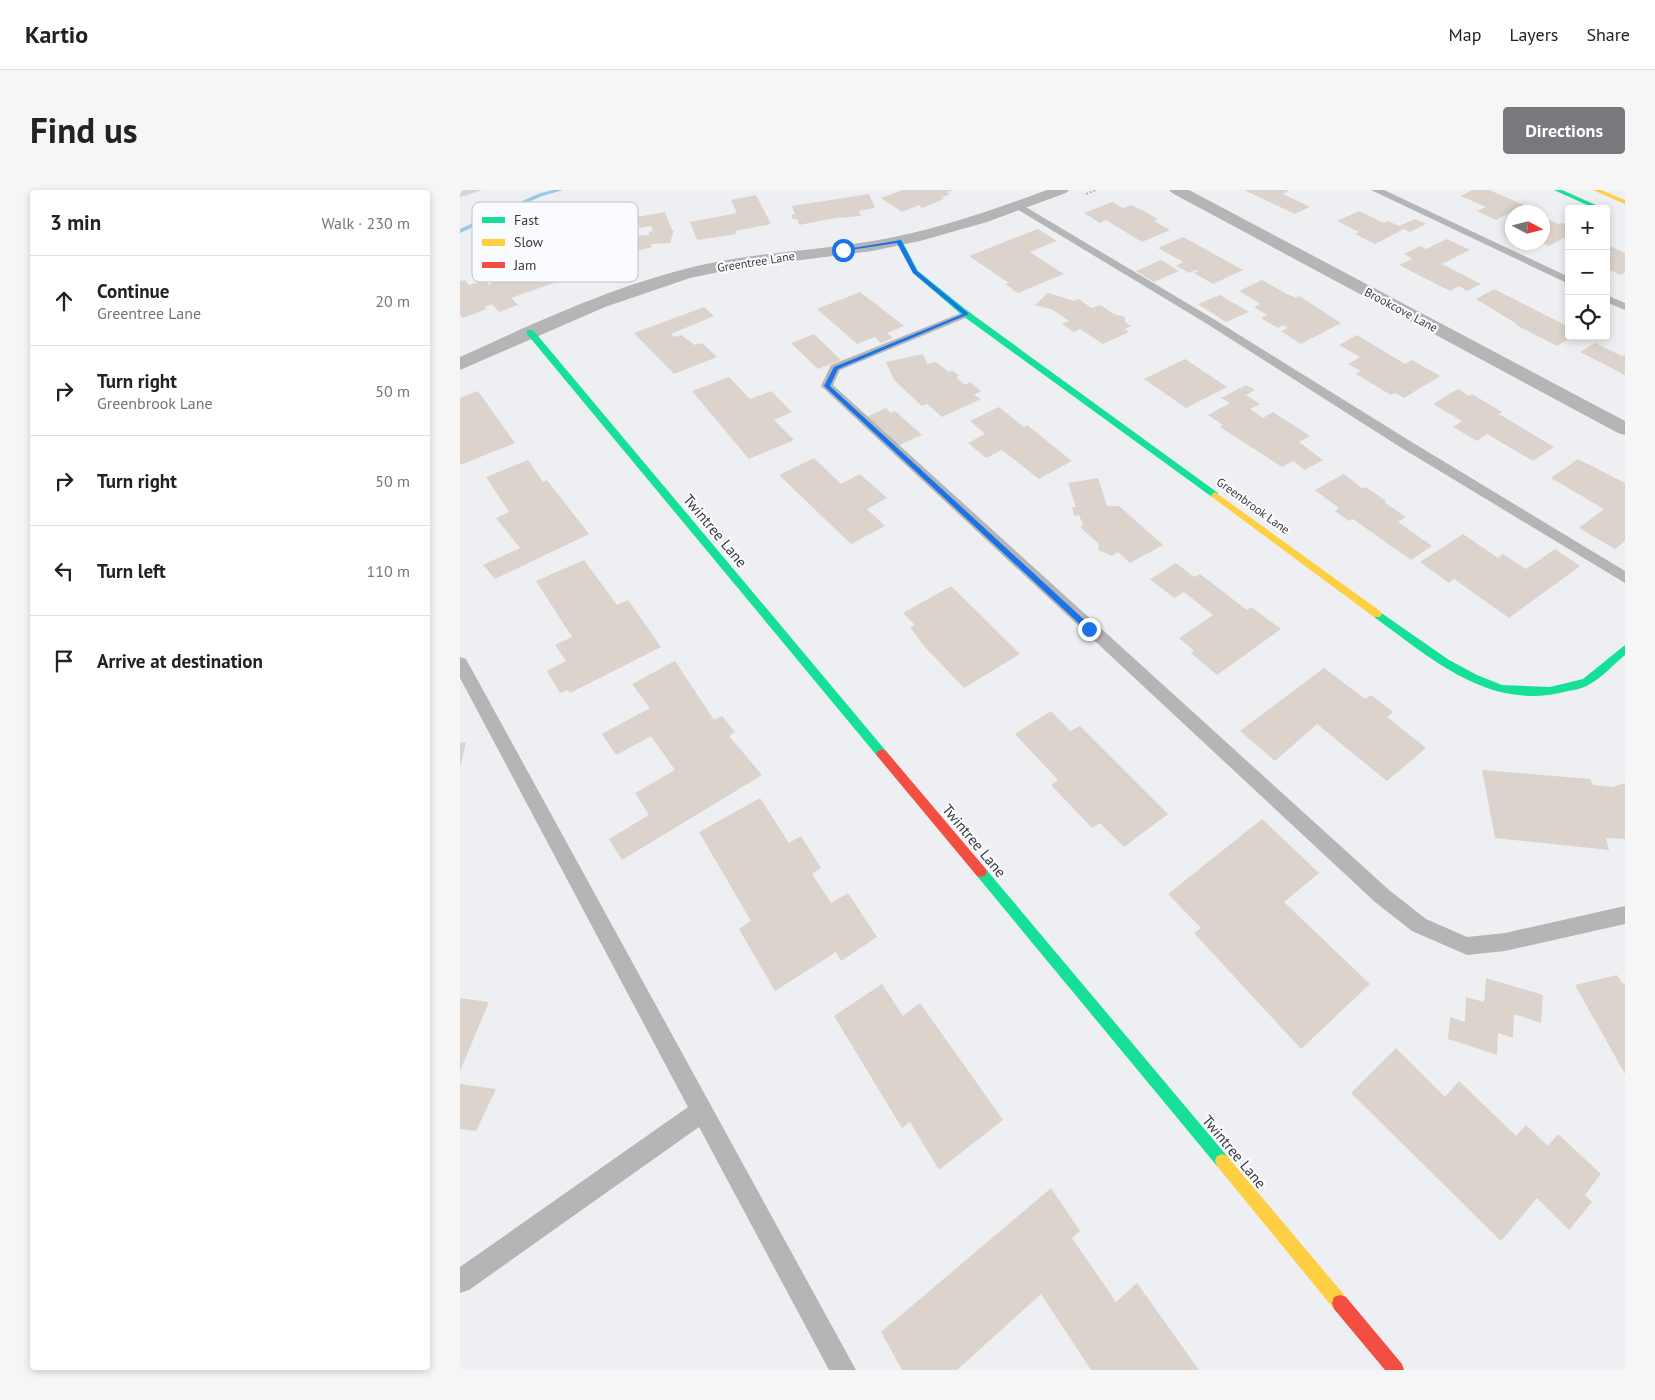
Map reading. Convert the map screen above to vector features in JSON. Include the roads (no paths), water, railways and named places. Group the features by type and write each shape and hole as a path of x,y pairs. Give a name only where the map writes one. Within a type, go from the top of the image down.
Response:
{"street":[{"name":"Greentree Lane","path":"460,364 621,294 686,274 747,261 899,241 976,221 1061,190"},
{"name":"Brookcove Lane","path":"1177,190 1625,429"},
{"path":"1557,190 1593,205"},
{"path":"1596,190 1625,202"},
{"name":"Greenbrook Lane","path":"899,241 915,272 966,314 1445,663 1473,678 1501,689 1550,691 1586,682 1625,648"},
{"name":"Twintree Lane","path":"530,332 1396,1370"}],"lane":[{"path":"1376,190 1565,279"},
{"path":"1019,206 1208,320 1405,444 1625,578"},
{"path":"1610,300 1625,307"},
{"path":"966,314 836,368 827,386 1367,882 1419,925 1467,946 1505,942 1625,915"},
{"path":"460,663 843,1370"},
{"path":"460,1281 702,1111"}],"waterway":[{"path":"524,202 540,195 560,190"},
{"path":"460,231 472,226"}]}
